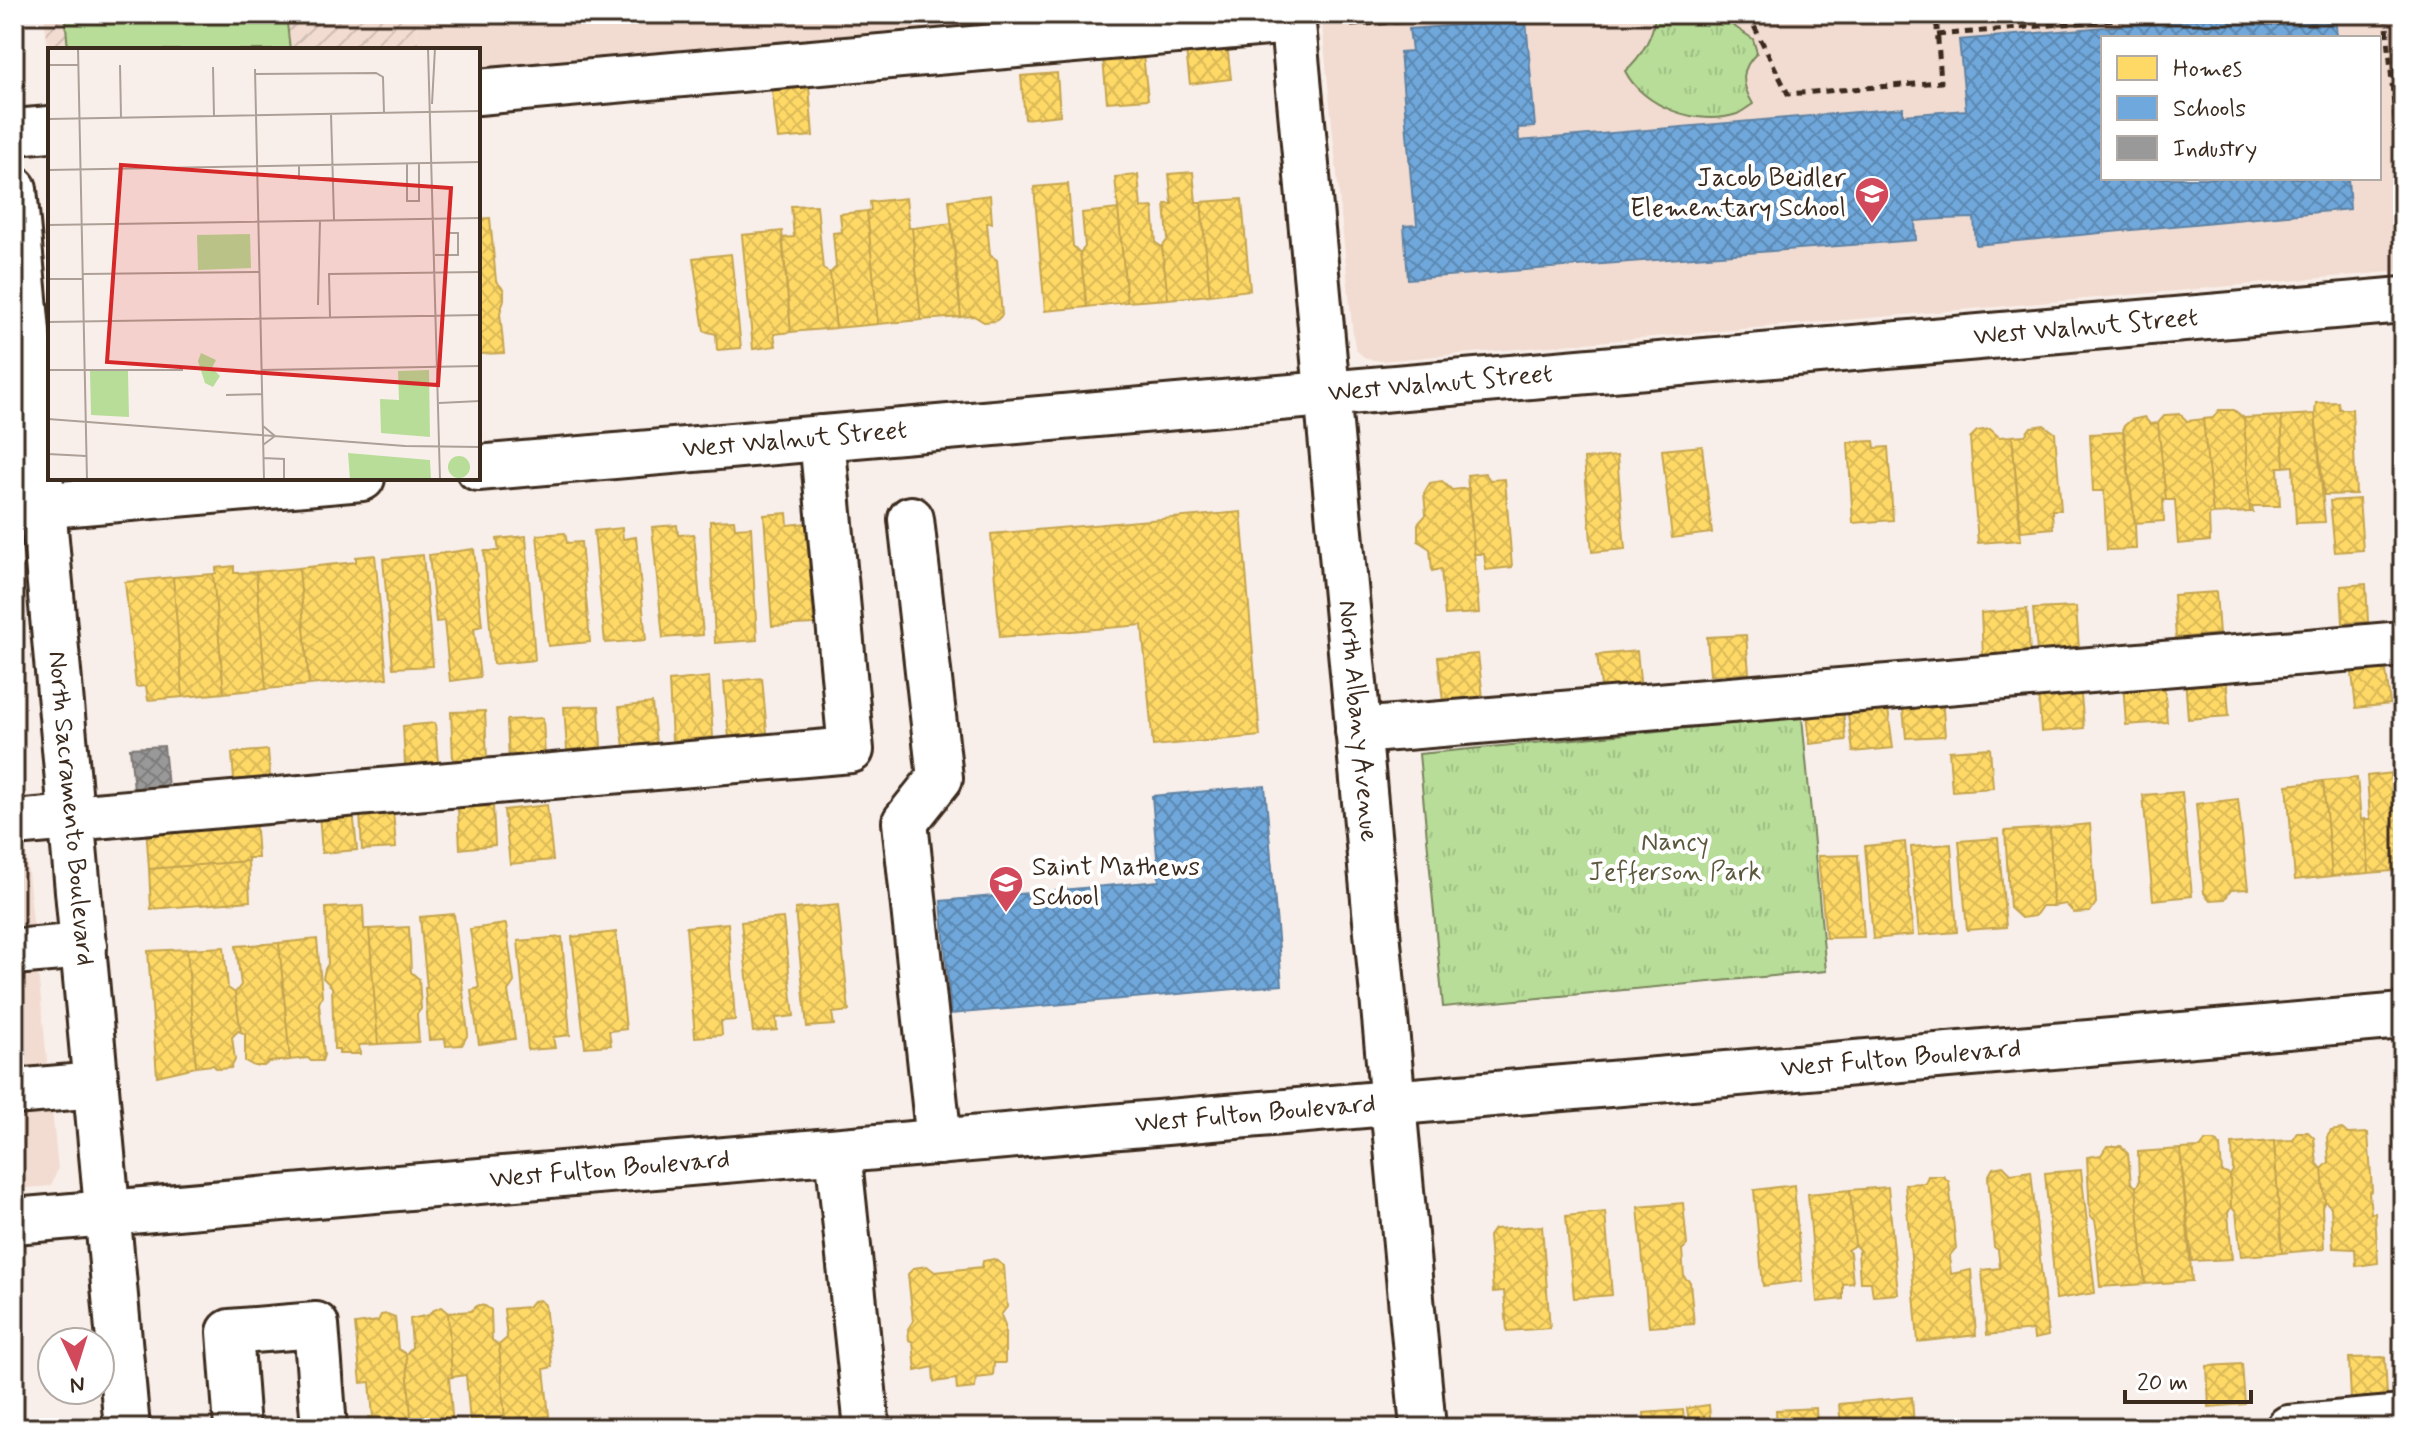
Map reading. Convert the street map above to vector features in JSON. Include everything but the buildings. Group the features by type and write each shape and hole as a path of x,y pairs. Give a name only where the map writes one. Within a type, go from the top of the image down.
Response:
{"street":[{"path":"480,92 1292,18"},
{"name":"North Albany Avenue","path":"1292,18 1423,1428"},
{"path":"14,132 48,129"},
{"name":"North Sacramento Boulevard","path":"14,189 28,507 71,818 127,1428"},
{"name":"West Walnut Street","path":"480,468 2403,300"},
{"path":"14,823 851,750 822,438"},
{"path":"28,507 339,480"},
{"path":"911,519 940,778 905,822 939,1142"},
{"path":"1358,731 2403,644"},
{"path":"14,952 84,946"},
{"name":"West Fulton Boulevard","path":"14,1221 2403,1016"},
{"path":"14,1092 96,1085"},
{"path":"838,1151 867,1428"},
{"path":"237,1428 230,1332 316,1325 324,1428"},
{"path":"2289,1428 2403,1418"}],"path":[{"path":"1351,25 1465,17 1469,14"},
{"path":"1748,14 1788,94 1941,82 1936,14"},
{"path":"1937,35 2179,14"},
{"path":"2386,14 2403,209"}],"shaded area":[{"path":"44,14 415,14 419,48 48,48 48,55"},
{"path":"415,14 1258,14 480,92 480,48 419,48"},
{"name":"Jacob Beidler Elementary School","path":"1321,14 2403,14 2403,271 1381,361 1366,359 1356,350"},
{"path":"23,822 58,1169 51,1186 14,1189 14,823"}],"green space":[{"path":"65,14 286,14 290,48 68,48"},
{"path":"1655,14 1716,14 1753,39 1757,53 1751,59 1744,77 1753,104 1737,114 1722,117 1689,116 1658,104 1633,84 1625,71 1646,46"},
{"name":"Nancy Jefferson Park","path":"1802,717 1826,971 1443,1007 1419,754"}],"place":[{"name":"Jacob Beidler Elementary School","path":"1872,225"},
{"name":"Saint Mathews School","path":"1006,914"}]}
